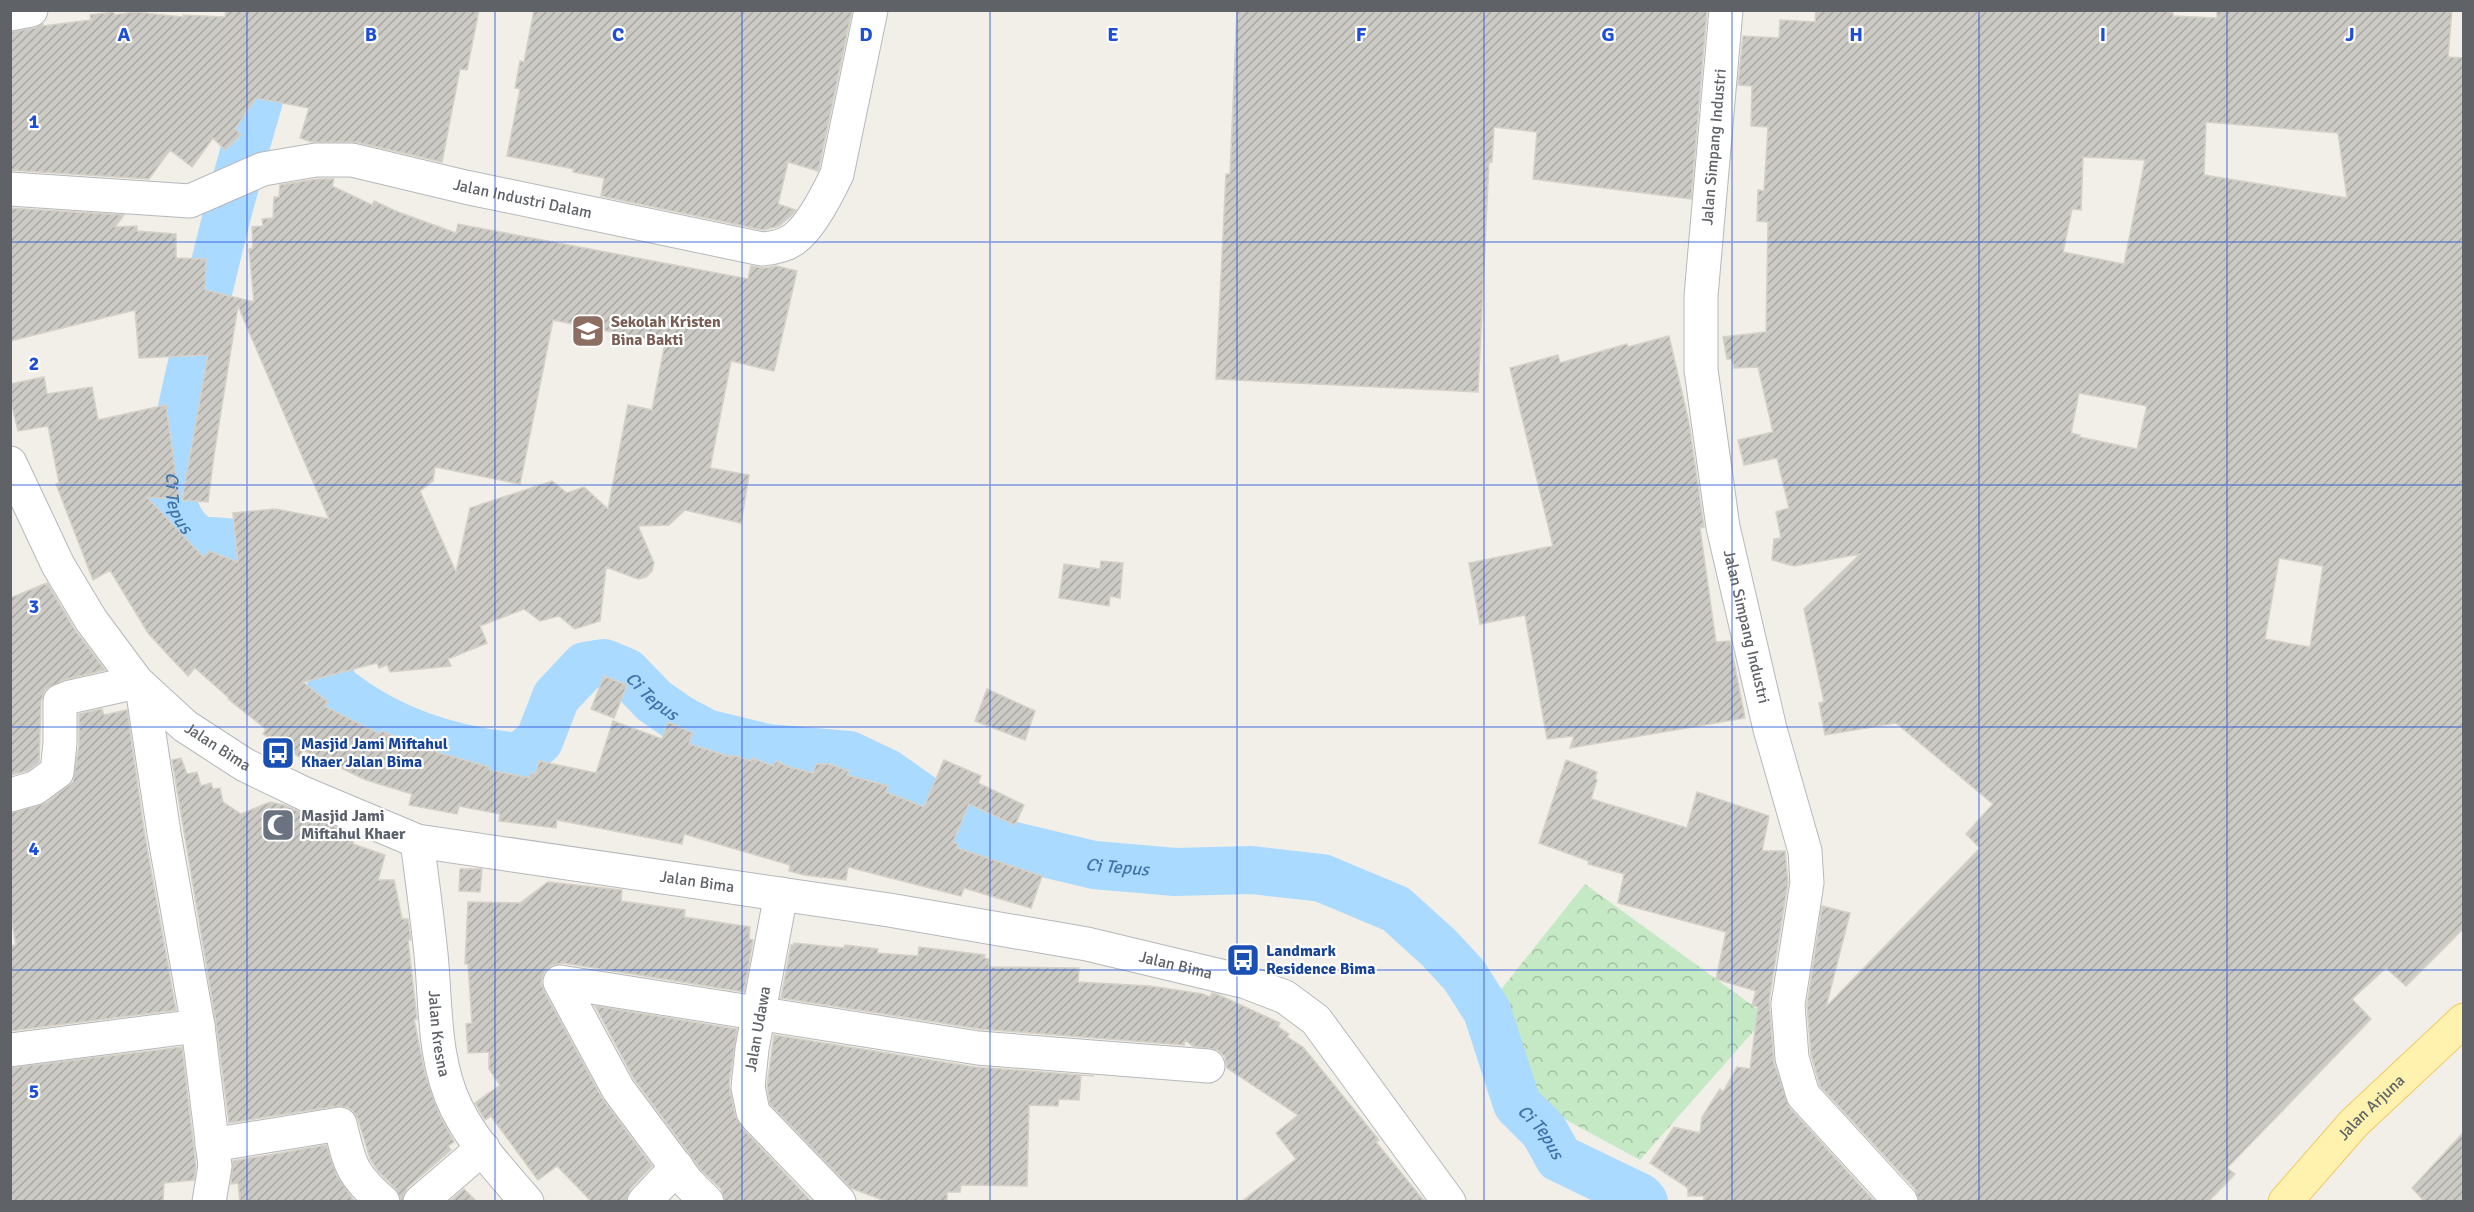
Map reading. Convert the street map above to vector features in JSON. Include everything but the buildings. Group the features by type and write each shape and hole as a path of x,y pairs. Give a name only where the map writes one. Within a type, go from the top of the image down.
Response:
{"main road":[{"name":"Jalan Arjuna","path":"2285,1202 2354,1122 2463,1020"}],"street":[{"path":"10,14 31,10"},
{"name":"Jalan Industri Dalam","path":"10,189 190,201 263,170 316,160 352,160 465,187 762,249 777,248 795,239 805,227 827,195 837,174 871,10"},
{"name":"Jalan Simpang Industri","path":"1726,10 1701,296 1701,370 1723,527 1770,729 1805,851 1807,882 1788,1004 1792,1058 1803,1095 1901,1202"},
{"name":"Jalan Bima","path":"10,463 58,565 91,620 139,685 185,726 245,765 305,794 417,841 781,894 1088,944 1246,982 1285,998 1316,1020 1449,1202"},
{"path":"10,795 34,788 57,772 60,701 70,697 139,685 198,1026 215,1166 209,1202"},
{"name":"Jalan Kresna","path":"417,841 438,1043 447,1084 456,1107 483,1148 527,1202"},
{"name":"Jalan Udawa","path":"781,894 752,1049 748,1087 753,1112 839,1202"},
{"path":"707,1202 688,1182 618,1089 559,985 560,982 978,1048 1208,1066"},
{"path":"10,1050 198,1026"},
{"path":"212,1145 340,1124 351,1168 373,1197"},
{"path":"420,1202 483,1148"},
{"path":"644,1202 677,1167"}],"green space":[{"path":"1585,884 1767,1016 1640,1160 1559,1116 1531,1092 1499,992"}],"waterway":[{"name":"Ci Tepus","path":"278,37 234,188 184,397 174,453 172,491 176,512 188,531 200,540 273,548 300,557 312,564 332,685 353,701 396,726 443,743 519,757 539,741 556,697 585,666 604,663 626,672 654,701 706,733 767,748 849,755 887,773 948,816 1006,844 1094,865 1175,872 1252,870 1322,878 1396,909 1439,948 1464,975 1487,1011 1517,1104 1544,1131 1559,1158 1640,1197 1644,1202"}],"place":[{"name":"Sekolah Kristen Bina Bakti","path":"588,331"},
{"name":"Masjid Jami Miftahul Khaer Jalan Bima","path":"278,753"},
{"name":"Masjid Jami Miftahul Khaer","path":"278,825"},
{"name":"Landmark Residence Bima","path":"1243,960"}]}
